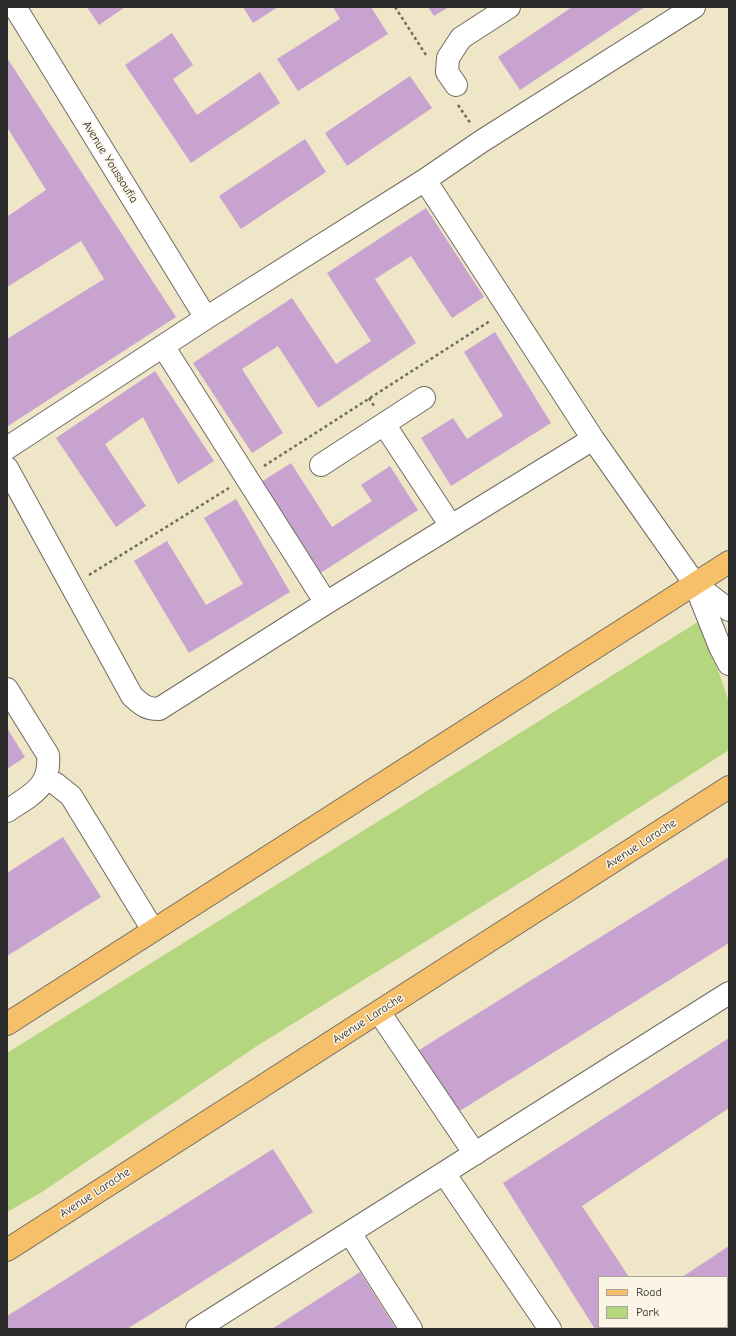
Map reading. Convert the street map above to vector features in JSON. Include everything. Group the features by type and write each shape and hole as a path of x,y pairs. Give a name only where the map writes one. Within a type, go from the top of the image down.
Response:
{"main road":[{"path":"7,1024 729,562"},
{"name":"Avenue Larache","path":"7,1250 729,787"}],"street":[{"name":"Avenue Youssoufia","path":"15,7 206,318"},
{"path":"456,85 447,72 448,58 461,38 509,7"},
{"path":"7,448 206,318 425,180 482,141 685,10"},
{"path":"425,180 593,439 695,584 720,647 729,664"},
{"path":"163,346 326,603"},
{"path":"321,464 424,398"},
{"path":"384,424 451,526"},
{"path":"7,468 132,696 142,705 150,709 159,709 326,603 593,439"},
{"path":"695,584 729,610"},
{"path":"7,689 48,755 48,771 42,786 36,792 7,811"},
{"path":"46,779 56,784 71,796 153,930"},
{"path":"197,1329 729,993"},
{"path":"379,1012 475,1154"},
{"path":"444,1174 550,1329"},
{"path":"350,1232 411,1329"}],"path":[{"path":"72,586 246,477 508,309"}],"green space":[{"path":"701,620 729,702 729,750 576,848 257,1046 42,1192 7,1212 7,1053"}],"building":[{"path":"87,7 125,7 99,25"},
{"path":"243,7 278,7 253,23"},
{"path":"333,7 371,7 388,34 298,91 277,59 340,19"},
{"path":"428,7 449,7 434,16"},
{"path":"572,7 645,7 520,90 498,57"},
{"path":"172,33 193,65 173,79 197,115 260,72 280,103 191,163 125,65"},
{"path":"7,58 176,317 8,426 7,339 104,279 81,241 7,287 7,214 8,216 46,190 7,127"},
{"path":"410,76 432,108 347,166 325,133"},
{"path":"305,139 326,172 241,229 219,196"},
{"path":"426,208 484,297 452,318 411,256 375,279 416,343 318,408 278,346 242,369 283,433 252,453 193,363 292,298 336,364 371,341 327,273"},
{"path":"495,332 551,423 451,486 421,438 453,418 467,439 503,416 464,352"},
{"path":"155,371 214,461 178,484 143,417 105,444 146,506 116,527 56,438"},
{"path":"291,463 332,527 372,501 361,485 390,466 418,510 319,574 261,482"},
{"path":"236,499 290,592 189,653 134,561 167,541 206,605 243,584 204,518"},
{"path":"7,728 25,757 7,769"},
{"path":"63,837 101,897 7,956 7,873"},
{"path":"729,857 729,943 458,1112 419,1050"},
{"path":"729,1038 729,1108 582,1206 628,1276 598,1276 598,1328 702,1328 701,1329 595,1329 503,1183"},
{"path":"273,1149 313,1212 127,1329 7,1329 7,1316"},
{"path":"729,1246 729,1311 728,1276 684,1276"},
{"path":"360,1272 396,1329 272,1329"}]}
